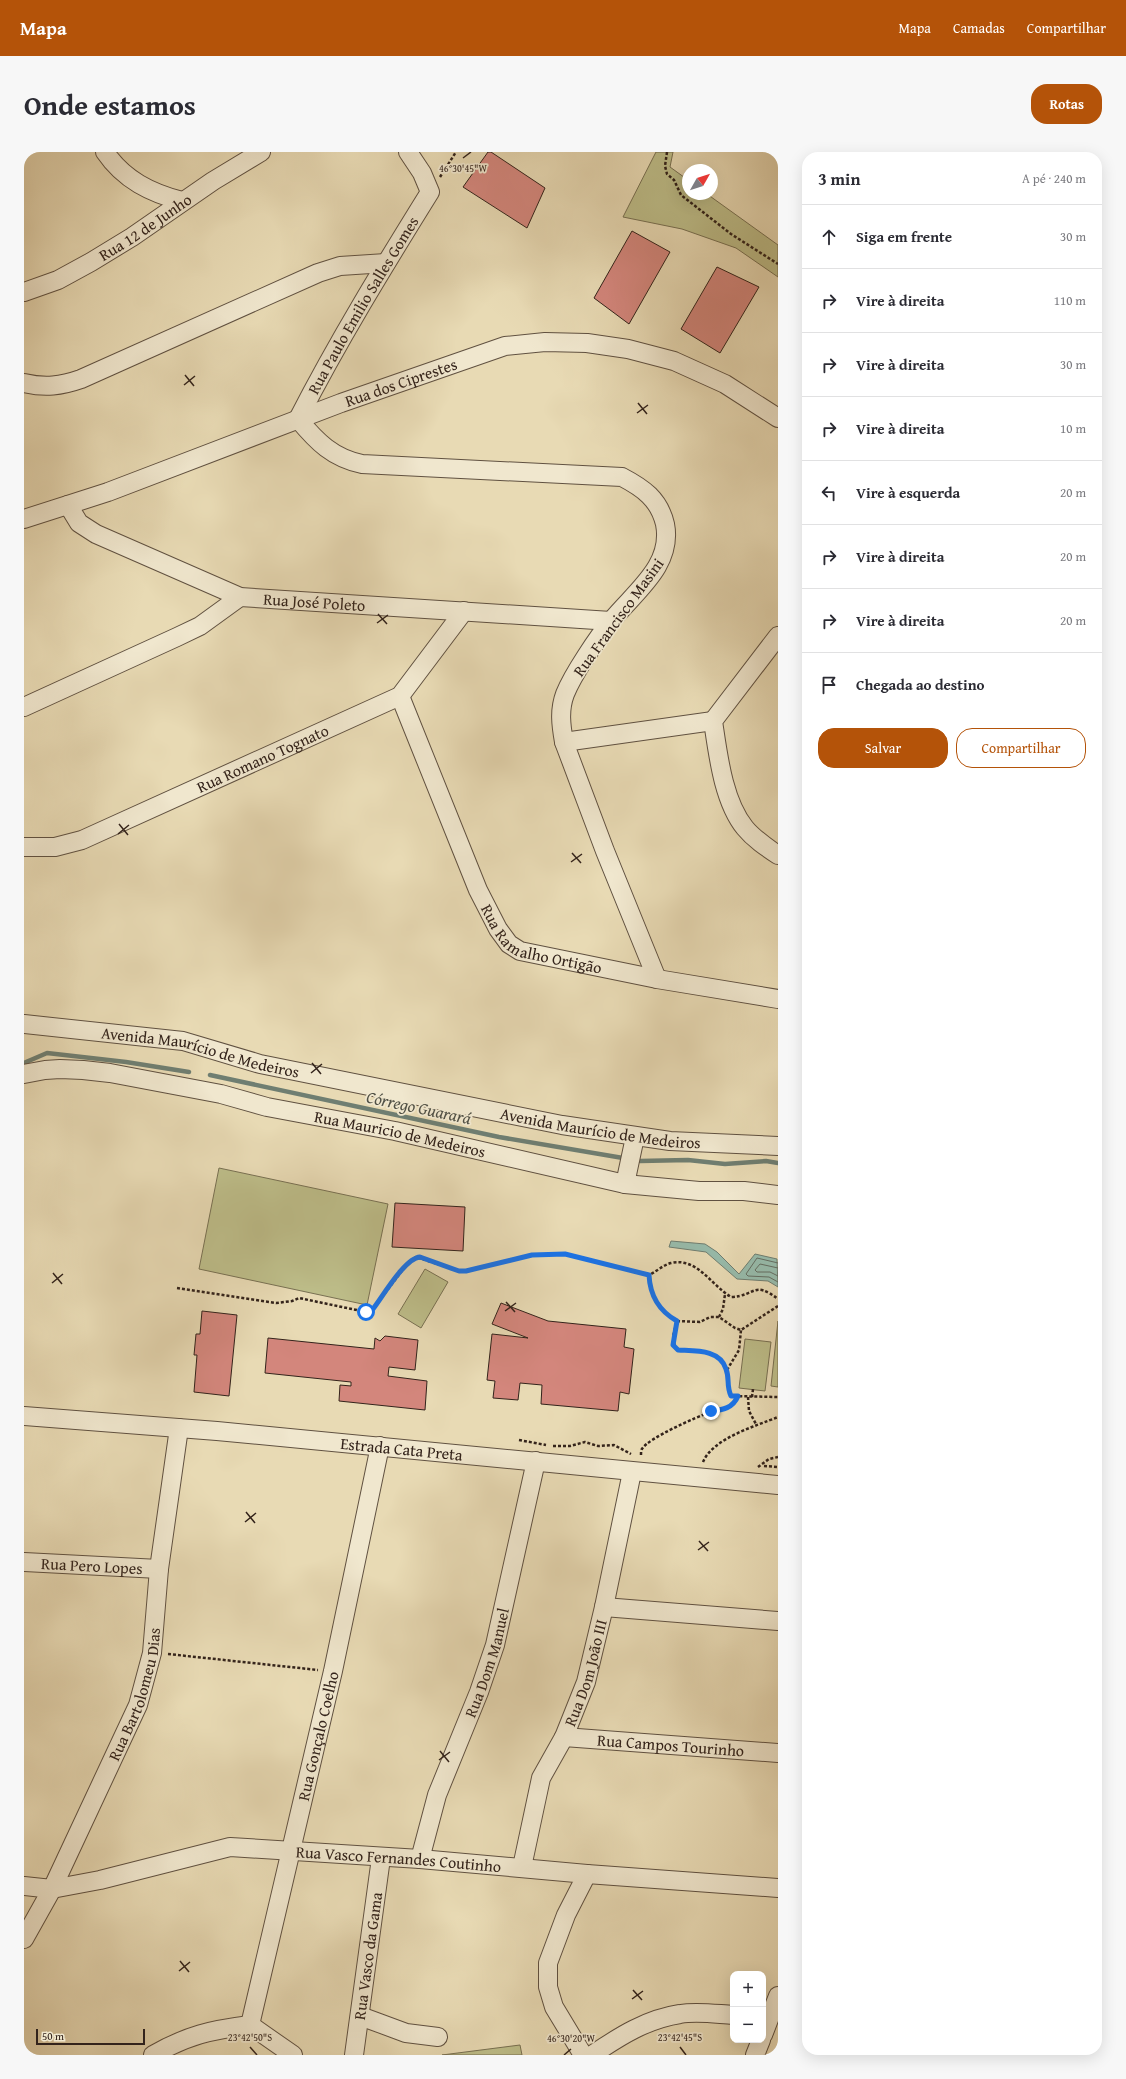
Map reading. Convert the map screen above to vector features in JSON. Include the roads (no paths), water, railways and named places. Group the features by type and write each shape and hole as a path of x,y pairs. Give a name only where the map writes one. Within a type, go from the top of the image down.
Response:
{"street":[{"path":"105,152 110,160 136,183 159,195 182,201"},
{"name":"Rua 12 de Junho","path":"24,292 58,280 91,262 132,237 182,201 261,152"},
{"name":"Rua Paulo Emilio Salles Gomes","path":"298,419 320,377 386,263 430,192 422,173 408,152"},
{"path":"24,383 48,387 63,386 318,273 340,266 386,263"},
{"name":"Rua dos Ciprestes","path":"24,519 108,492 298,419 505,346 545,342 587,343 628,349 674,361 725,384 778,418"},
{"name":"Rua Francisco Masini","path":"298,419 309,432 332,453 345,461 362,464 622,477 642,487 656,501 663,518 668,537 664,555 648,581 612,621 573,678 565,695 561,709 564,742 605,851 657,979"},
{"name":"Rua José Poleto","path":"68,505 79,523 96,534 240,597 612,621"},
{"path":"24,707 178,638 200,626 240,597"},
{"name":"Rua Romano Tognato","path":"24,847 55,847 82,840 400,696 464,611"},
{"path":"564,742 713,721 778,636"},
{"name":"Rua Ramalho Ortigão","path":"400,696 478,890 498,929 509,944 520,951 657,979 778,999"},
{"path":"713,721 720,771 735,812 744,827 759,843 778,855"},
{"name":"Avenida Maurício de Medeiros","path":"24,1024 183,1041 260,1064 562,1125 670,1141 778,1146"},
{"name":"Rua Mauricio de Medeiros","path":"24,1074 45,1070 82,1070 168,1084 221,1094 267,1107 395,1130 625,1184 699,1191 744,1191 778,1195"},
{"path":"625,1184 635,1136"},
{"name":"Estrada Cata Preta","path":"24,1416 96,1420 778,1485"},
{"name":"Rua Bartolomeu Dias","path":"24,1939 52,1889 138,1704 152,1653 159,1569 179,1428"},
{"name":"Rua Gonçalo Coelho","path":"250,2025 333,1671 380,1446"},
{"name":"Rua Dom Manuel","path":"420,1859 437,1795 479,1692 495,1645 536,1461"},
{"name":"Rua Dom João III","path":"522,1867 541,1778 564,1737 586,1682 604,1607 632,1472"},
{"name":"Rua Pero Lopes","path":"24,1562 159,1569"},
{"path":"604,1607 778,1621"},
{"name":"Rua Campos Tourinho","path":"564,1737 778,1753"},
{"name":"Rua Vasco Fernandes Coutinho","path":"24,1886 52,1889 100,1880 230,1847 290,1850 381,1858 420,1859 587,1874 778,1888"},
{"name":"Rua Vasco da Gama","path":"354,2055 381,1858"},
{"path":"583,2055 554,2007 548,1987 548,1963 566,1915 587,1874"},
{"path":"766,2027 778,1996"},
{"path":"592,2055 622,2034 652,2020 682,2013 730,2015"},
{"path":"360,2016 406,2033 424,2037 438,2037"},
{"path":"153,2055 173,2043 209,2030 250,2025 293,2055"},
{"path":"755,2055 760,2043"}],"water":[{"path":"671,1241 705,1244 717,1252 739,1274 755,1254 777,1259 778,1287 768,1281 737,1279 706,1252 669,1247"}],"waterway":[{"name":"Córrego Guarará","path":"24,1063 47,1053 126,1062 189,1072"},
{"name":"Córrego Guarará","path":"210,1075 499,1137 623,1158"},
{"name":"Córrego Guarará","path":"640,1161 688,1160 725,1164 766,1161 778,1163"}]}
